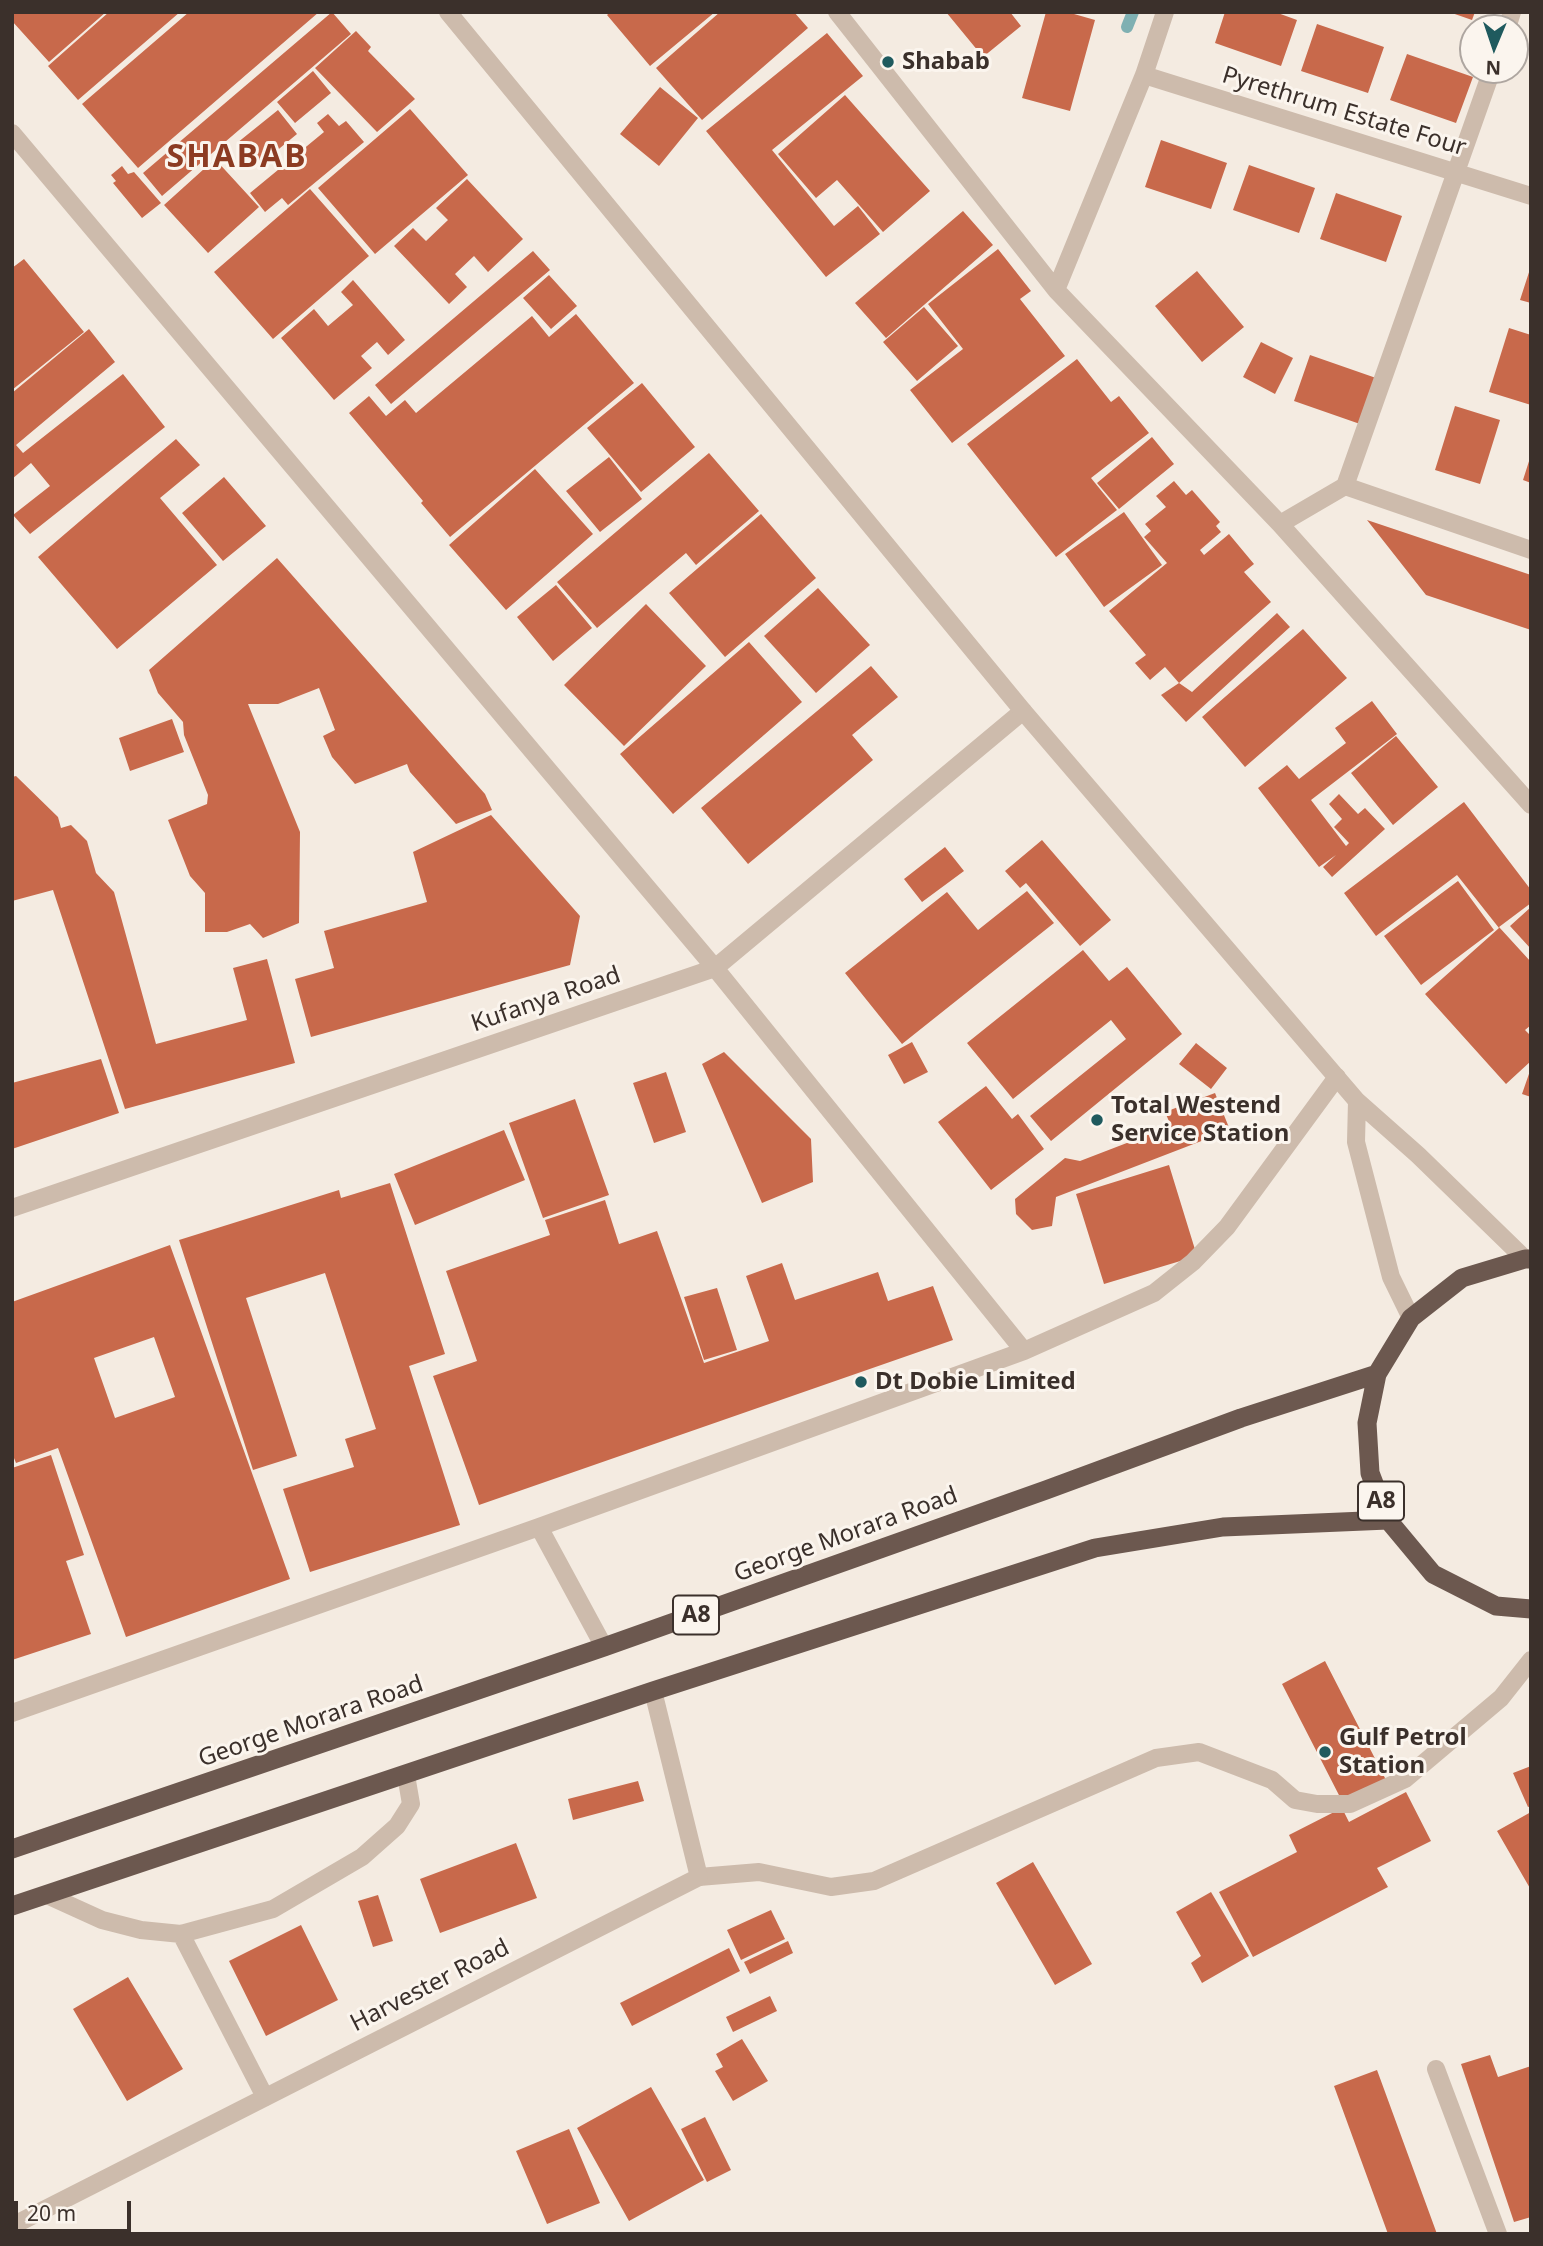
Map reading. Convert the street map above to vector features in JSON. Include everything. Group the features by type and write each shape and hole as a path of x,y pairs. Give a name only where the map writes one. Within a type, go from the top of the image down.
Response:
{"highway":[{"name":"A8","path":"1528,1259 1462,1278 1411,1318 1377,1374 1367,1423 1370,1473 1388,1520 1433,1574 1496,1606 1531,1609"},
{"name":"George Morara Road","path":"12,1849 604,1647 1241,1418 1377,1374"},
{"name":"A8","path":"12,1906 653,1691 1095,1548 1223,1527 1388,1520"}],"street":[{"path":"448,12 1023,711 1357,1101 1528,1259"},
{"path":"837,12 1056,290 1280,524 1531,805"},
{"path":"1056,290 1144,75 1165,12"},
{"name":"Pyrethrum Estate Four","path":"1144,75 1531,196"},
{"path":"1280,524 1345,486 1487,84"},
{"path":"12,133 715,968 1024,1351"},
{"path":"1345,486 1531,550"},
{"name":"Kufanya Road","path":"12,1208 715,968 1023,711"},
{"path":"12,1713 539,1527 1024,1351 1154,1293 1193,1262 1227,1227 1337,1077"},
{"path":"1357,1101 1356,1142 1391,1277 1411,1318"},
{"path":"539,1527 604,1647"},
{"path":"653,1691 699,1877 759,1872 831,1887 874,1881 1156,1758 1199,1752 1272,1780 1294,1800 1317,1804 1350,1804 1405,1779 1502,1698 1531,1660"},
{"path":"47,1895 102,1920 141,1930 181,1934 273,1909 362,1857 397,1826 411,1804 406,1775"},
{"name":"Harvester Road","path":"12,2226 699,1877"},
{"path":"181,1934 265,2097"},
{"path":"1436,2068 1498,2234"}],"building":[{"path":"15,12 106,12 49,62 12,21"},
{"path":"109,12 180,12 78,100 48,66"},
{"path":"189,12 319,12 138,168 82,104"},
{"path":"332,12 351,34 162,196 143,173"},
{"path":"610,12 715,12 650,66 607,15"},
{"path":"720,12 794,12 808,28 702,120 656,68"},
{"path":"946,12 1010,12 1021,26 983,57"},
{"path":"1046,12 1067,12 1095,20 1070,111 1022,98"},
{"path":"1225,12 1275,12 1297,20 1281,66 1215,43"},
{"path":"1449,12 1475,12 1474,14 1459,15"},
{"path":"1317,24 1384,47 1368,93 1301,71"},
{"path":"356,31 371,47 368,51 415,99 377,132 315,68"},
{"path":"827,33 863,76 772,150 834,226 858,206 880,234 826,277 706,131"},
{"path":"1407,54 1459,72 1459,84 1470,84 1456,123 1390,100"},
{"path":"313,71 331,93 295,123 277,102"},
{"path":"660,87 698,118 659,166 620,134"},
{"path":"845,95 930,191 883,232 837,180 816,198 778,154"},
{"path":"410,109 468,175 375,254 318,188"},
{"path":"278,110 297,134 257,167 237,143"},
{"path":"328,114 339,126 346,121 364,142 288,205 282,198 265,212 250,193 324,132 317,123"},
{"path":"1161,140 1227,163 1211,209 1145,187"},
{"path":"215,159 259,207 208,253 164,205"},
{"path":"1249,165 1315,188 1299,233 1233,210"},
{"path":"122,166 128,174 134,172 161,203 142,218 113,183 116,181 111,175"},
{"path":"467,179 523,239 488,272 474,256 455,274 467,287 449,304 394,246 413,228 426,241 448,220 436,208"},
{"path":"310,189 369,256 273,339 214,272"},
{"path":"1336,193 1402,216 1386,262 1320,239"},
{"path":"963,211 993,245 886,338 855,303"},
{"path":"998,249 1031,291 1020,299 1065,356 952,443 910,390 963,349 928,304"},
{"path":"533,251 550,270 391,404 375,385"},
{"path":"24,259 84,332 12,390 12,268"},
{"path":"1531,266 1531,303 1520,300"},
{"path":"1197,271 1244,327 1202,362 1155,306"},
{"path":"549,275 577,306 551,329 523,298"},
{"path":"353,280 405,340 388,355 377,342 361,356 372,368 334,400 281,338 314,309 328,326 353,305 341,292"},
{"path":"924,307 958,346 917,381 883,342"},
{"path":"576,314 634,383 450,537 349,413 369,396 386,416 405,400 416,413 532,316 549,337"},
{"path":"1509,328 1531,335 1531,405 1489,392"},
{"path":"89,329 115,362 16,445 23,453 123,374 165,427 30,534 13,515 50,486 31,463 12,479 12,393"},
{"path":"1261,342 1293,358 1275,394 1243,377"},
{"path":"1310,355 1376,378 1360,424 1294,401"},
{"path":"1077,359 1111,402 1119,396 1149,433 1091,478 1117,510 1056,557 967,444"},
{"path":"642,383 695,447 641,492 587,428"},
{"path":"1455,406 1500,420 1480,484 1435,470"},
{"path":"1152,437 1174,464 1119,509 1097,483"},
{"path":"176,439 200,465 160,498 217,565 117,649 38,557"},
{"path":"709,453 759,511 696,565 686,553 597,628 557,582"},
{"path":"609,457 642,499 600,532 566,491"},
{"path":"1531,458 1531,483 1523,480"},
{"path":"535,469 593,534 506,610 449,545"},
{"path":"224,477 266,526 223,561 182,513"},
{"path":"1174,481 1186,495 1192,490 1220,522 1216,526 1221,532 1200,550 1204,555 1229,534 1254,564 1244,572 1271,602 1179,683 1165,667 1150,680 1135,663 1146,655 1109,611 1167,563 1144,537 1151,531 1145,524 1166,507 1156,496"},
{"path":"1124,512 1162,565 1104,607 1065,554"},
{"path":"761,514 816,578 725,657 669,593"},
{"path":"1367,520 1531,575 1531,630 1426,595"},
{"path":"277,558 485,794 492,810 456,824 410,772 407,764 355,784 332,757 323,736 335,730 319,688 278,704 248,704 300,832 299,923 263,938 250,924 227,932 205,932 205,893 190,876 168,820 207,804 208,795 184,735 183,722 158,693 149,670"},
{"path":"556,585 592,628 553,661 517,617"},
{"path":"818,588 870,645 816,693 764,636"},
{"path":"646,604 706,666 624,746 564,685"},
{"path":"1277,613 1290,627 1186,722 1161,695 1179,683 1192,692"},
{"path":"1303,629 1347,678 1245,767 1202,717"},
{"path":"749,642 802,702 673,814 620,754"},
{"path":"871,666 898,697 852,735 873,760 748,864 701,808"},
{"path":"1372,701 1397,734 1311,800 1346,846 1349,843 1334,827 1342,819 1329,804 1339,794 1358,814 1365,808 1385,829 1332,877 1323,867 1336,855 1319,867 1258,788 1287,765 1299,779 1346,743 1335,728"},
{"path":"172,719 184,752 130,771 119,738"},
{"path":"1396,736 1438,787 1393,825 1351,773"},
{"path":"16,776 58,817 61,828 71,825 87,841 96,873 114,892 156,1044 247,1020 233,968 267,959 295,1063 125,1109 53,890 12,901 12,777"},
{"path":"1464,802 1531,890 1531,903 1499,927 1531,962 1531,1025 1525,1030 1531,1036 1531,1061 1506,1084 1425,994 1499,928 1457,875 1376,936 1344,893"},
{"path":"491,815 580,916 570,965 311,1037 295,979 334,968 324,931 427,902 413,852"},
{"path":"1042,840 1111,920 1080,946 1026,883 1020,888 1005,871"},
{"path":"945,847 964,871 922,902 904,879"},
{"path":"1458,881 1494,930 1421,985 1384,936"},
{"path":"1027,891 1054,923 902,1044 845,973 947,892 978,930"},
{"path":"1531,907 1531,949 1510,926"},
{"path":"1083,950 1109,981 1127,967 1182,1034 1051,1141 1030,1116 1126,1039 1111,1020 1013,1099 967,1043"},
{"path":"912,1042 928,1072 904,1084 888,1055"},
{"path":"1196,1043 1227,1068 1211,1089 1179,1064"},
{"path":"724,1052 811,1139 813,1182 762,1203 702,1064"},
{"path":"101,1059 119,1113 12,1149 12,1083"},
{"path":"1531,1068 1531,1097 1522,1094"},
{"path":"666,1072 686,1132 654,1143 633,1083"},
{"path":"986,1086 1012,1119 1018,1114 1044,1149 991,1190 938,1122"},
{"path":"1215,1093 1230,1130 1056,1197 1052,1226 1032,1230 1016,1214 1015,1199 1065,1158 1080,1161 1171,1126 1165,1112"},
{"path":"575,1099 609,1195 543,1218 509,1123"},
{"path":"504,1130 525,1180 415,1225 394,1174"},
{"path":"1169,1165 1197,1256 1104,1284 1076,1194"},
{"path":"390,1183 445,1354 409,1366 460,1525 310,1572 283,1489 354,1467 345,1439 376,1429 325,1273 246,1298 297,1456 253,1470 179,1240 339,1190 341,1198"},
{"path":"605,1200 619,1244 657,1231 704,1363 769,1341 746,1276 782,1263 795,1300 878,1272 888,1301 933,1286 953,1340 479,1505 433,1376 477,1361 446,1271 550,1235 545,1220"},
{"path":"170,1245 290,1579 126,1637 58,1448 16,1463 12,1453 12,1302","holes":["154,1337 175,1397 115,1418 94,1358"]},
{"path":"717,1288 737,1350 704,1360 684,1297"},
{"path":"51,1455 84,1555 66,1561 91,1634 12,1660 12,1468"},
{"path":"1325,1661 1386,1780 1342,1801 1282,1684"},
{"path":"1531,1766 1531,1806 1528,1807 1513,1773"},
{"path":"638,1781 644,1801 573,1820 568,1799"},
{"path":"1406,1792 1431,1841 1377,1868 1388,1887 1253,1957 1219,1892 1297,1852 1289,1835 1342,1808 1349,1822"},
{"path":"1531,1812 1531,1890 1497,1831"},
{"path":"516,1843 537,1898 440,1933 420,1879"},
{"path":"1033,1862 1092,1964 1055,1985 996,1883"},
{"path":"1211,1892 1249,1956 1202,1983 1191,1963 1201,1956 1176,1912"},
{"path":"378,1895 393,1941 373,1947 358,1901"},
{"path":"771,1910 785,1939 741,1960 727,1930"},
{"path":"301,1925 338,2000 266,2036 229,1961"},
{"path":"788,1941 793,1953 750,1974 744,1962"},
{"path":"729,1948 740,1971 632,2026 620,2003"},
{"path":"128,1977 183,2069 127,2101 73,2009"},
{"path":"770,1996 777,2011 733,2032 726,2017"},
{"path":"742,2039 768,2081 733,2101 715,2071 723,2067 716,2054"},
{"path":"1490,2055 1498,2077 1531,2066 1531,2217 1514,2222 1461,2064"},
{"path":"1377,2070 1437,2234 1388,2234 1334,2086"},
{"path":"651,2087 704,2180 629,2221 577,2128"},
{"path":"705,2117 731,2170 707,2182 681,2129"},
{"path":"569,2129 600,2203 547,2224 516,2151"}],"waterway":[{"path":"1127,27 1133,12"}],"place":[{"name":"Shabab","path":"888,62"},
{"name":"Total Westend Service Station","path":"1097,1120"},
{"name":"Dt Dobie Limited","path":"861,1382"},
{"name":"Gulf Petrol Station","path":"1325,1752"}],"district":[{"name":"SHABAB","path":"237,158"}]}
